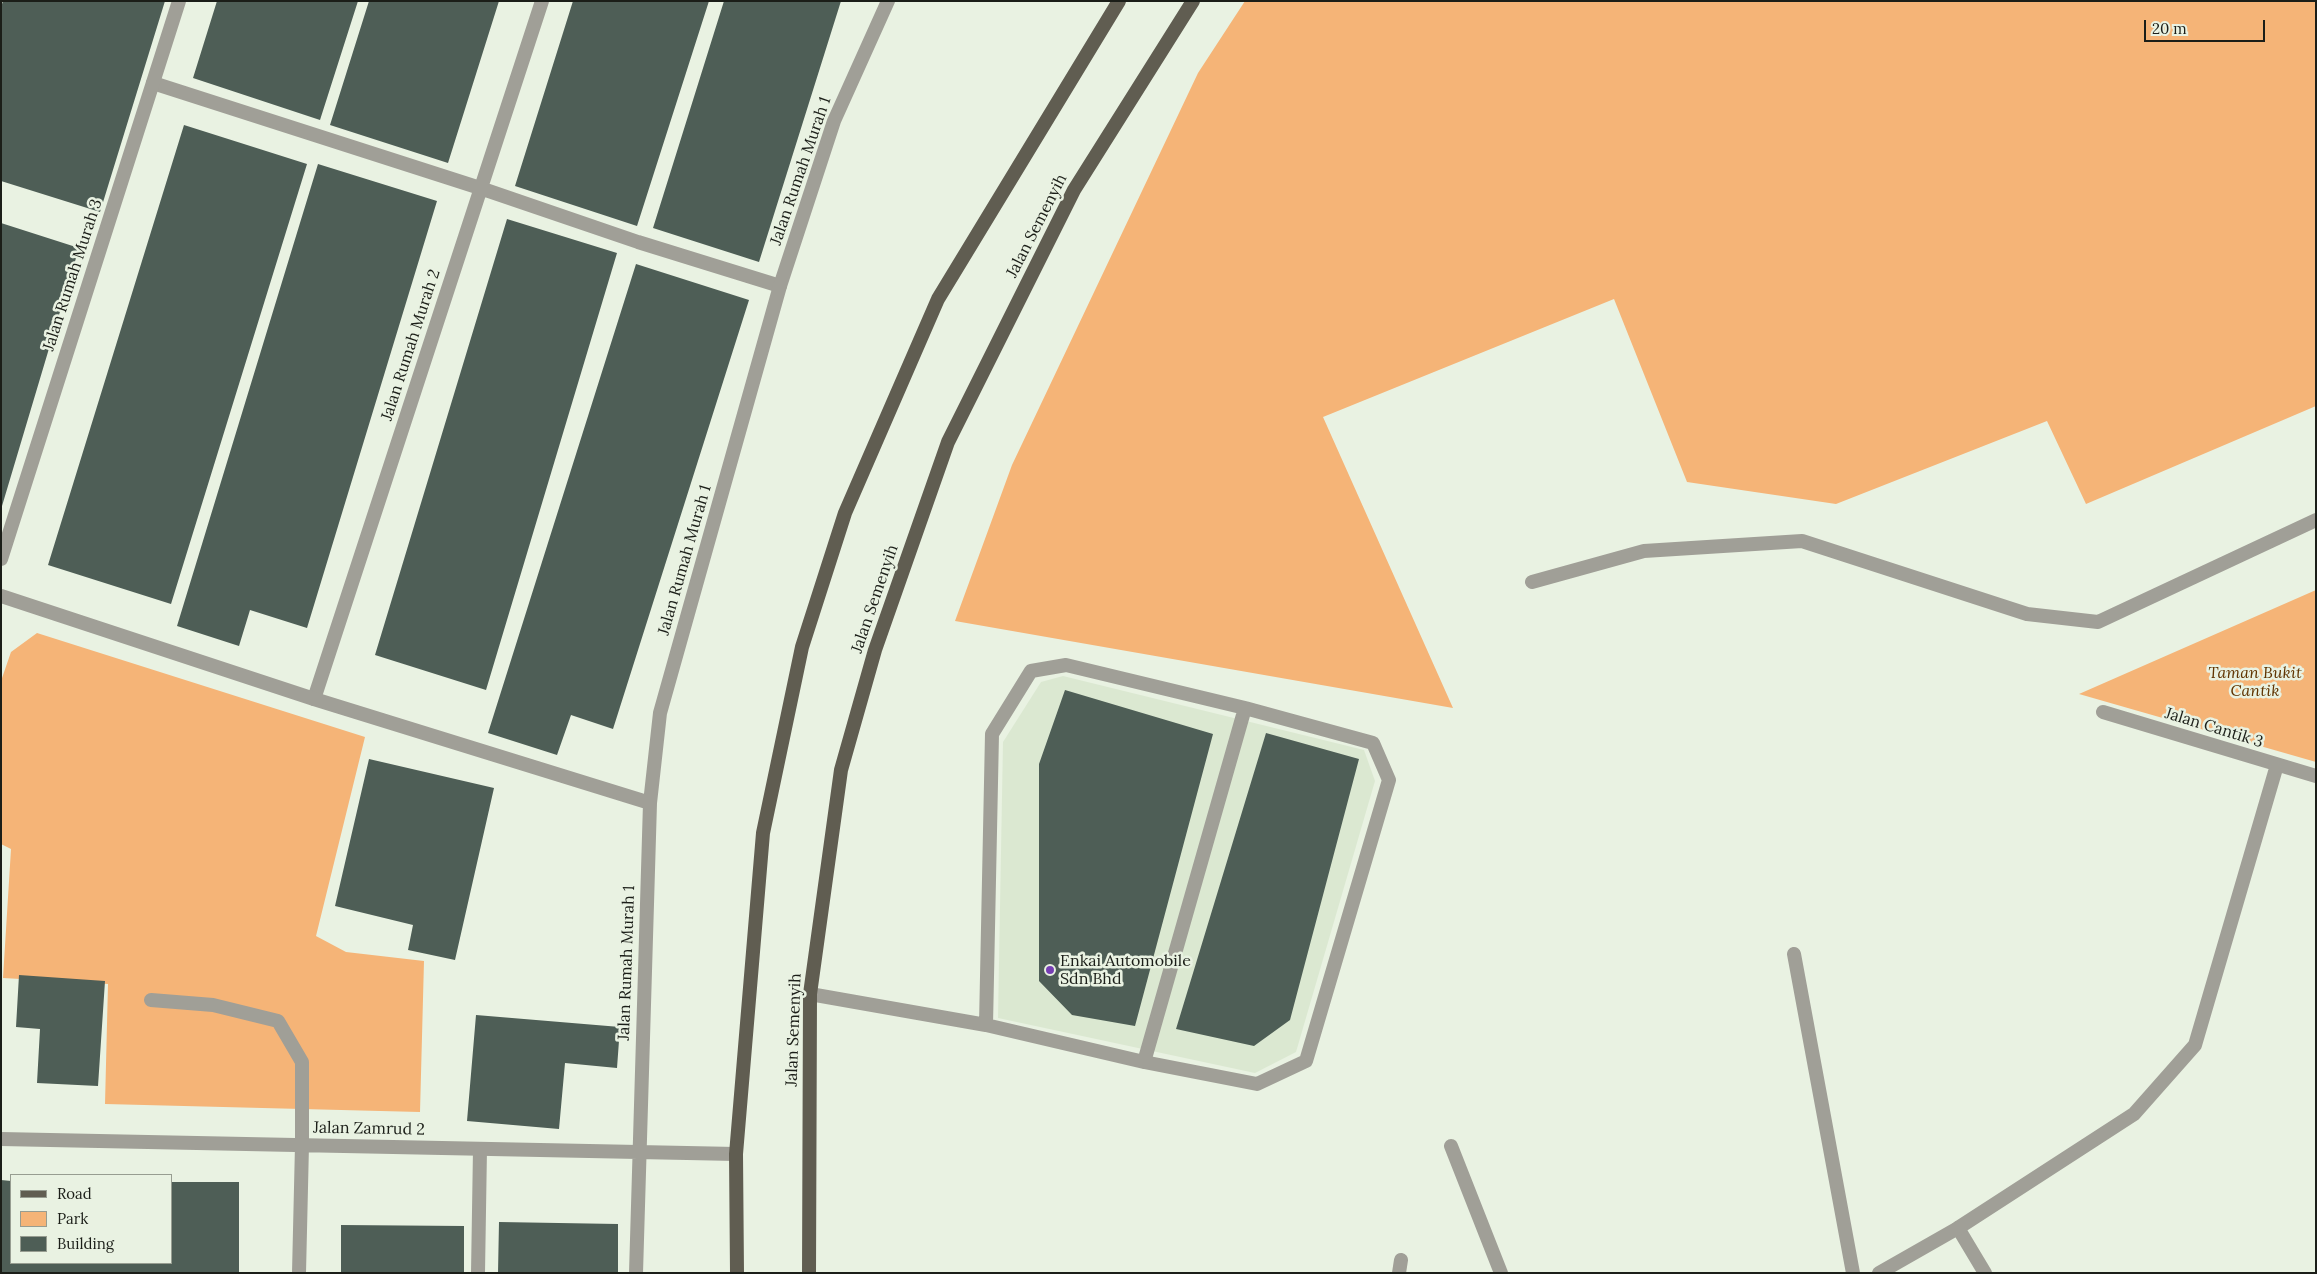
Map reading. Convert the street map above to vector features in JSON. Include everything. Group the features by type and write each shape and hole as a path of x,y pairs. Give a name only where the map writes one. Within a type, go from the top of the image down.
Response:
{"main road":[{"path":"736,1273 736,1154 763,833 802,647 845,513 938,299 1119,1"},
{"name":"Jalan Semenyih","path":"809,1273 810,994 841,770 876,650 948,442 1074,190 1193,1"}],"street":[{"name":"Jalan Rumah Murah 3","path":"1,559 179,1"},
{"name":"Jalan Rumah Murah 2","path":"314,699 542,1"},
{"name":"Jalan Rumah Murah 1","path":"636,1273 650,803 660,714 780,286 834,121 888,1"},
{"path":"153,83 480,188 638,242 780,286"},
{"path":"1532,582 1644,551 1802,541 2027,614 2098,622 2316,520"},
{"path":"1,596 314,699 650,803"},
{"path":"810,994 986,1025 1144,1062 1257,1084 1306,1061 1388,780 1373,743 1245,708 1066,664 1031,671 992,734 986,1025"},
{"path":"1144,1062 1245,708"},
{"name":"Jalan Cantik 3","path":"2103,712 2316,776"},
{"path":"1879,1273 1958,1228 2134,1114 2194,1045 2277,765"},
{"path":"1794,954 1854,1273"},
{"path":"151,1000 213,1005 278,1021 302,1062 299,1273"},
{"name":"Jalan Zamrud 2","path":"1,1139 736,1154"},
{"path":"1451,1146 1501,1273"},
{"path":"478,1273 480,1149"},
{"path":"1958,1228 1985,1273"}],"shaded area":[{"path":"1063,676 1364,750 1375,781 1296,1052 1255,1073 998,1018 1003,742 1041,682"}],"green space":[{"path":"1245,1 2316,1 2316,406 2086,504 2047,421 1836,504 1687,482 1614,299 1323,417 1453,708 955,621 1012,465 1198,73"},
{"name":"Taman Bukit Cantik","path":"2316,590 2316,762 2079,694"},
{"path":"37,633 365,737 316,936 346,952 424,961 420,1112 105,1104 108,984 3,978 11,849 1,844 1,681 11,652"}],"building":[{"path":"3,1 165,1 100,212 1,181 1,7"},
{"path":"217,1 358,1 320,120 193,78"},
{"path":"369,1 499,1 448,163 330,125"},
{"path":"573,1 709,1 637,226 515,186"},
{"path":"724,1 841,1 759,262 653,228"},
{"path":"184,125 307,164 171,604 48,565"},
{"path":"318,164 437,201 307,628 250,610 239,646 177,626"},
{"path":"507,219 617,253 486,690 375,655"},
{"path":"1,223 79,248 2,506 1,506"},
{"path":"636,264 749,300 613,729 571,715 557,755 488,733"},
{"path":"1065,690 1213,734 1135,1026 1072,1015 1039,981 1039,764"},
{"path":"1266,733 1359,759 1290,1020 1254,1046 1176,1029"},
{"path":"369,759 494,788 455,960 408,950 413,925 335,906"},
{"path":"19,975 105,981 98,1086 37,1083 40,1029 16,1027"},
{"path":"476,1015 620,1027 617,1068 565,1063 559,1129 467,1121"},
{"path":"1,1180 10,1181 10,1264 172,1264 172,1182 239,1182 239,1273 1,1273"},
{"path":"499,1222 618,1224 618,1273 498,1273"},
{"path":"341,1225 464,1226 464,1273 341,1273"}],"place":[{"name":"Enkai Automobile Sdn Bhd","path":"1050,970"}]}
